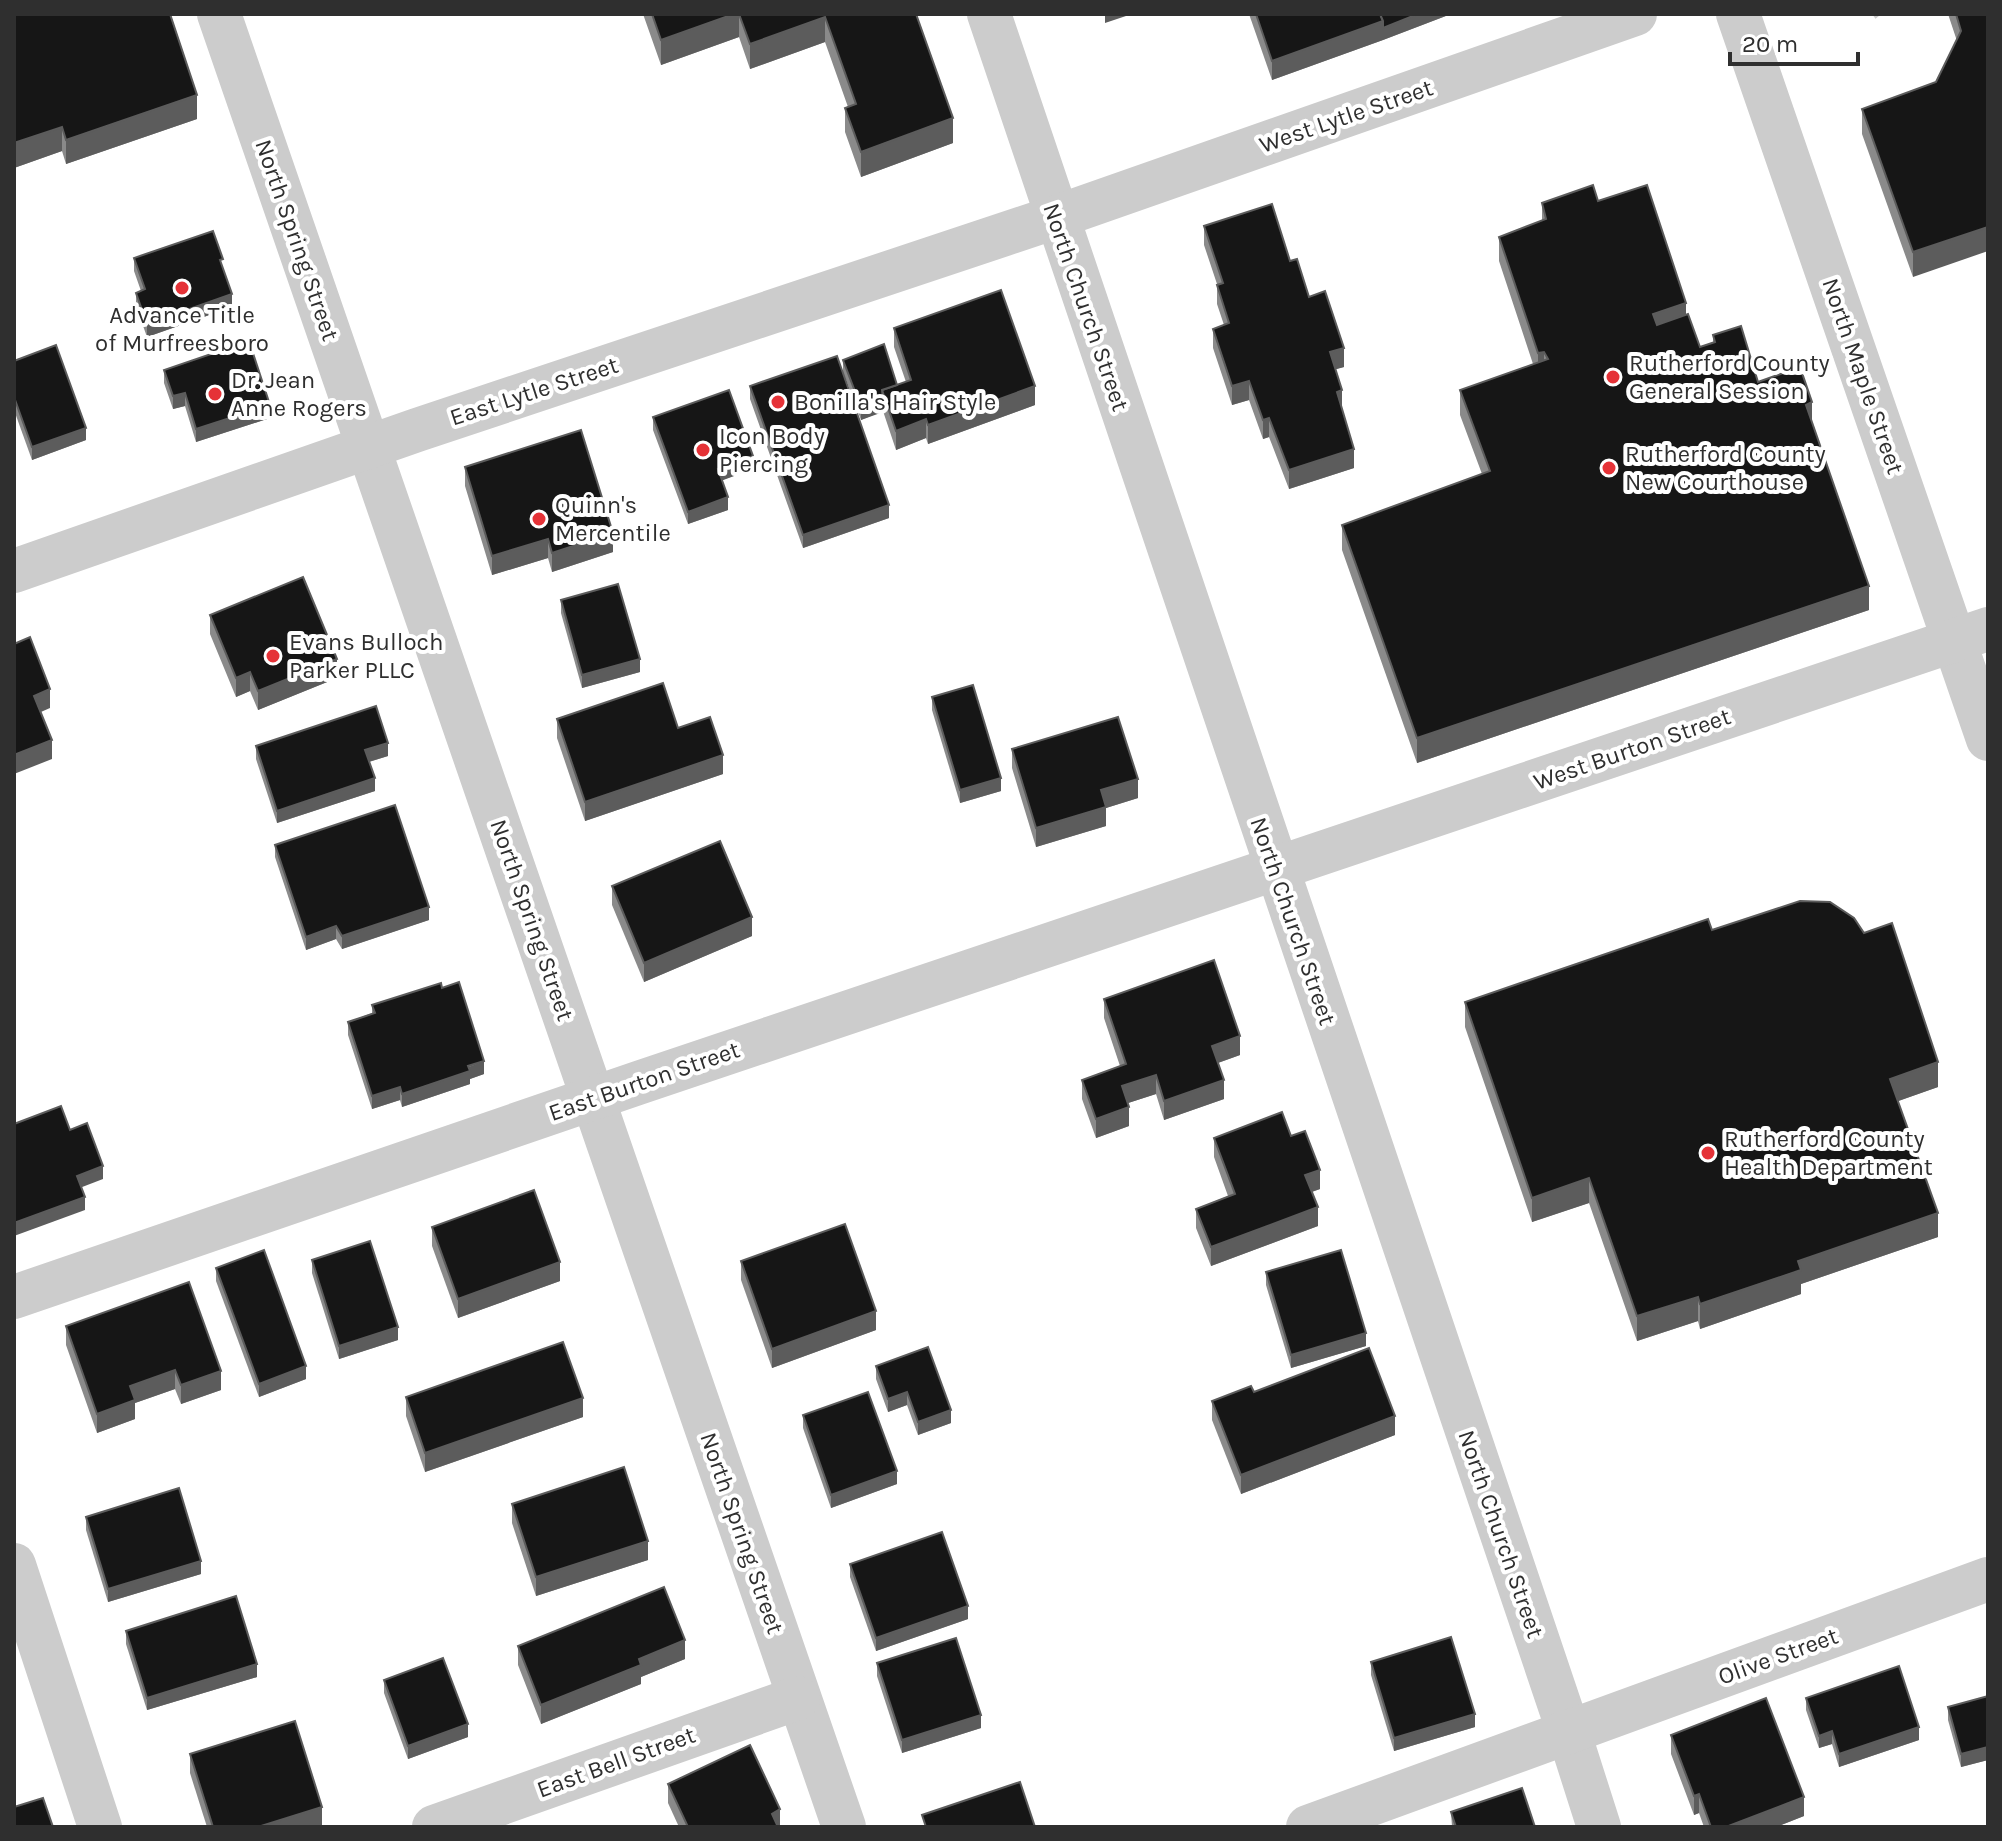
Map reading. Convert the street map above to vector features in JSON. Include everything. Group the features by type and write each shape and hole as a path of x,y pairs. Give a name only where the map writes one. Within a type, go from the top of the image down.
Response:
{"street":[{"name":"North Spring Street","path":"219,14 844,1827"},
{"name":"North Church Street","path":"989,14 1599,1827"},
{"name":"West Lytle Street","path":"1056,217 1635,14"},
{"name":"North Maple Street","path":"1738,14 1971,635 1988,739"},
{"name":"East Lytle Street","path":"14,571 368,447 1056,217"},
{"name":"West Burton Street","path":"1276,870 1971,635"},
{"name":"East Burton Street","path":"14,1297 593,1098 1276,870"},
{"path":"14,1565 100,1827"},
{"name":"Olive Street","path":"1308,1827 1988,1579"},
{"name":"East Bell Street","path":"434,1827 798,1698"}],"building":[{"path":"14,14 170,14 197,95 66,140 62,127 14,143"},
{"path":"652,14 734,14 661,40"},
{"path":"739,14 916,14 953,118 861,152 845,108 856,104 825,17 750,44"},
{"path":"1256,14 1380,14 1383,21 1272,61"},
{"path":"1380,14 1418,14 1383,28"},
{"path":"1956,14 1988,14 1988,227 1913,252 1862,109 1936,82 1961,31"},
{"path":"1593,185 1598,201 1647,185 1686,303 1653,314 1657,325 1688,314 1700,347 1715,342 1713,335 1741,326 1758,382 1800,367 1812,402 1806,405 1869,586 1417,738 1342,525 1490,471 1460,390 1548,359 1544,352 1538,353 1499,237 1546,219 1542,203"},
{"path":"1272,204 1290,261 1297,259 1309,297 1325,291 1344,348 1330,352 1342,390 1337,392 1354,449 1289,470 1269,418 1263,420 1249,381 1232,386 1213,329 1229,323 1217,285 1223,283 1204,226"},
{"name":"Advance Title of Murfreesboro","path":"213,231 232,294 147,324 136,293 145,289 134,258"},
{"path":"1001,290 1035,386 928,425 926,419 896,431 882,390 911,380 894,328"},
{"name":"Dr. Jean Anne Rogers","path":"249,341 270,405 196,429 185,393 173,396 164,370"},
{"path":"884,344 897,385 882,390 883,399 861,407 843,360"},
{"path":"56,345 86,428 32,447 14,397 14,361"},
{"path":"837,356 889,505 803,535 750,386"},
{"name":"Icon Body Piercing","path":"729,390 753,456 718,469 728,497 688,512 653,417"},
{"name":"Quinn's Mercentile","path":"581,430 613,533 552,553 548,539 492,556 465,467"},
{"name":"Evans Bulloch Parker PLLC","path":"303,577 337,659 258,691 250,672 236,678 210,615"},
{"path":"618,584 640,659 582,675 561,600"},
{"path":"30,637 50,689 34,696 52,740 14,755 14,644"},
{"path":"663,683 678,728 710,717 723,755 585,802 557,719"},
{"path":"973,685 1001,778 960,790 932,697"},
{"path":"376,706 388,743 365,750 375,778 277,811 256,746"},
{"path":"1118,717 1138,779 1101,790 1106,807 1036,828 1012,749"},
{"path":"395,805 429,907 342,936 336,926 306,937 275,845"},
{"path":"720,841 752,917 644,963 612,886"},
{"name":"Rutherford County Health Department","path":"1800,901 1830,902 1854,918 1864,933 1892,923 1938,1062 1890,1079 1938,1213 1798,1261 1801,1270 1700,1304 1698,1297 1637,1316 1589,1178 1532,1198 1465,1002 1708,919 1712,930"},
{"path":"1214,960 1240,1036 1212,1046 1224,1080 1164,1101 1156,1075 1122,1086 1129,1107 1096,1119 1082,1080 1126,1064 1104,999"},
{"path":"459,982 484,1061 468,1066 470,1071 402,1094 400,1087 372,1096 348,1022 375,1013 372,1005 441,983 442,988"},
{"path":"61,1106 70,1130 87,1123 103,1166 77,1176 85,1197 14,1223 14,1124"},
{"path":"1282,1112 1291,1136 1305,1131 1320,1170 1305,1175 1318,1207 1211,1247 1196,1209 1235,1194 1214,1138"},
{"path":"534,1190 560,1262 458,1299 432,1227"},
{"path":"845,1224 876,1311 772,1349 741,1261"},
{"path":"370,1241 398,1327 339,1346 312,1260"},
{"path":"264,1250 306,1366 259,1384 216,1268"},
{"path":"1341,1250 1366,1333 1291,1355 1266,1272"},
{"path":"189,1282 221,1371 181,1385 175,1370 130,1386 135,1400 97,1414 66,1326"},
{"path":"563,1342 583,1398 425,1453 406,1397"},
{"path":"928,1347 951,1410 918,1422 907,1392 888,1399 876,1366"},
{"path":"1369,1348 1395,1416 1241,1475 1212,1401 1251,1386 1254,1392"},
{"path":"868,1392 897,1471 831,1495 803,1415"},
{"path":"624,1467 648,1541 536,1577 512,1504"},
{"path":"179,1488 201,1561 108,1589 86,1517"},
{"path":"942,1532 968,1606 876,1638 850,1564"},
{"path":"664,1587 685,1640 639,1659 641,1665 541,1705 518,1646"},
{"path":"236,1596 257,1664 147,1698 126,1631"},
{"path":"1451,1637 1475,1714 1394,1738 1371,1662"},
{"path":"956,1638 981,1715 902,1740 877,1663"},
{"path":"443,1658 468,1724 408,1746 384,1680"},
{"path":"1899,1666 1919,1727 1839,1754 1832,1731 1819,1736 1806,1698"},
{"path":"1988,1696 1988,1747 1961,1754 1948,1707"},
{"path":"1766,1698 1804,1797 1726,1827 1711,1827 1699,1794 1694,1796 1671,1735"},
{"path":"295,1721 322,1807 258,1827 213,1827 190,1754"},
{"path":"750,1745 780,1809 772,1814 778,1827 688,1827 668,1784"},
{"path":"1020,1782 1035,1827 926,1827 922,1815"},
{"path":"1522,1788 1535,1827 1456,1827 1451,1812"},
{"path":"43,1798 53,1827 14,1827 14,1807"}],"place":[{"name":"Advance Title of Murfreesboro","path":"182,288"},
{"name":"Rutherford County General Session","path":"1613,377"},
{"name":"Dr. Jean Anne Rogers","path":"215,394"},
{"name":"Bonilla's Hair Style","path":"778,402"},
{"name":"Icon Body Piercing","path":"703,450"},
{"name":"Rutherford County New Courthouse","path":"1609,468"},
{"name":"Quinn's Mercentile","path":"539,519"},
{"name":"Evans Bulloch Parker PLLC","path":"273,656"},
{"name":"Rutherford County Health Department","path":"1708,1153"}]}
